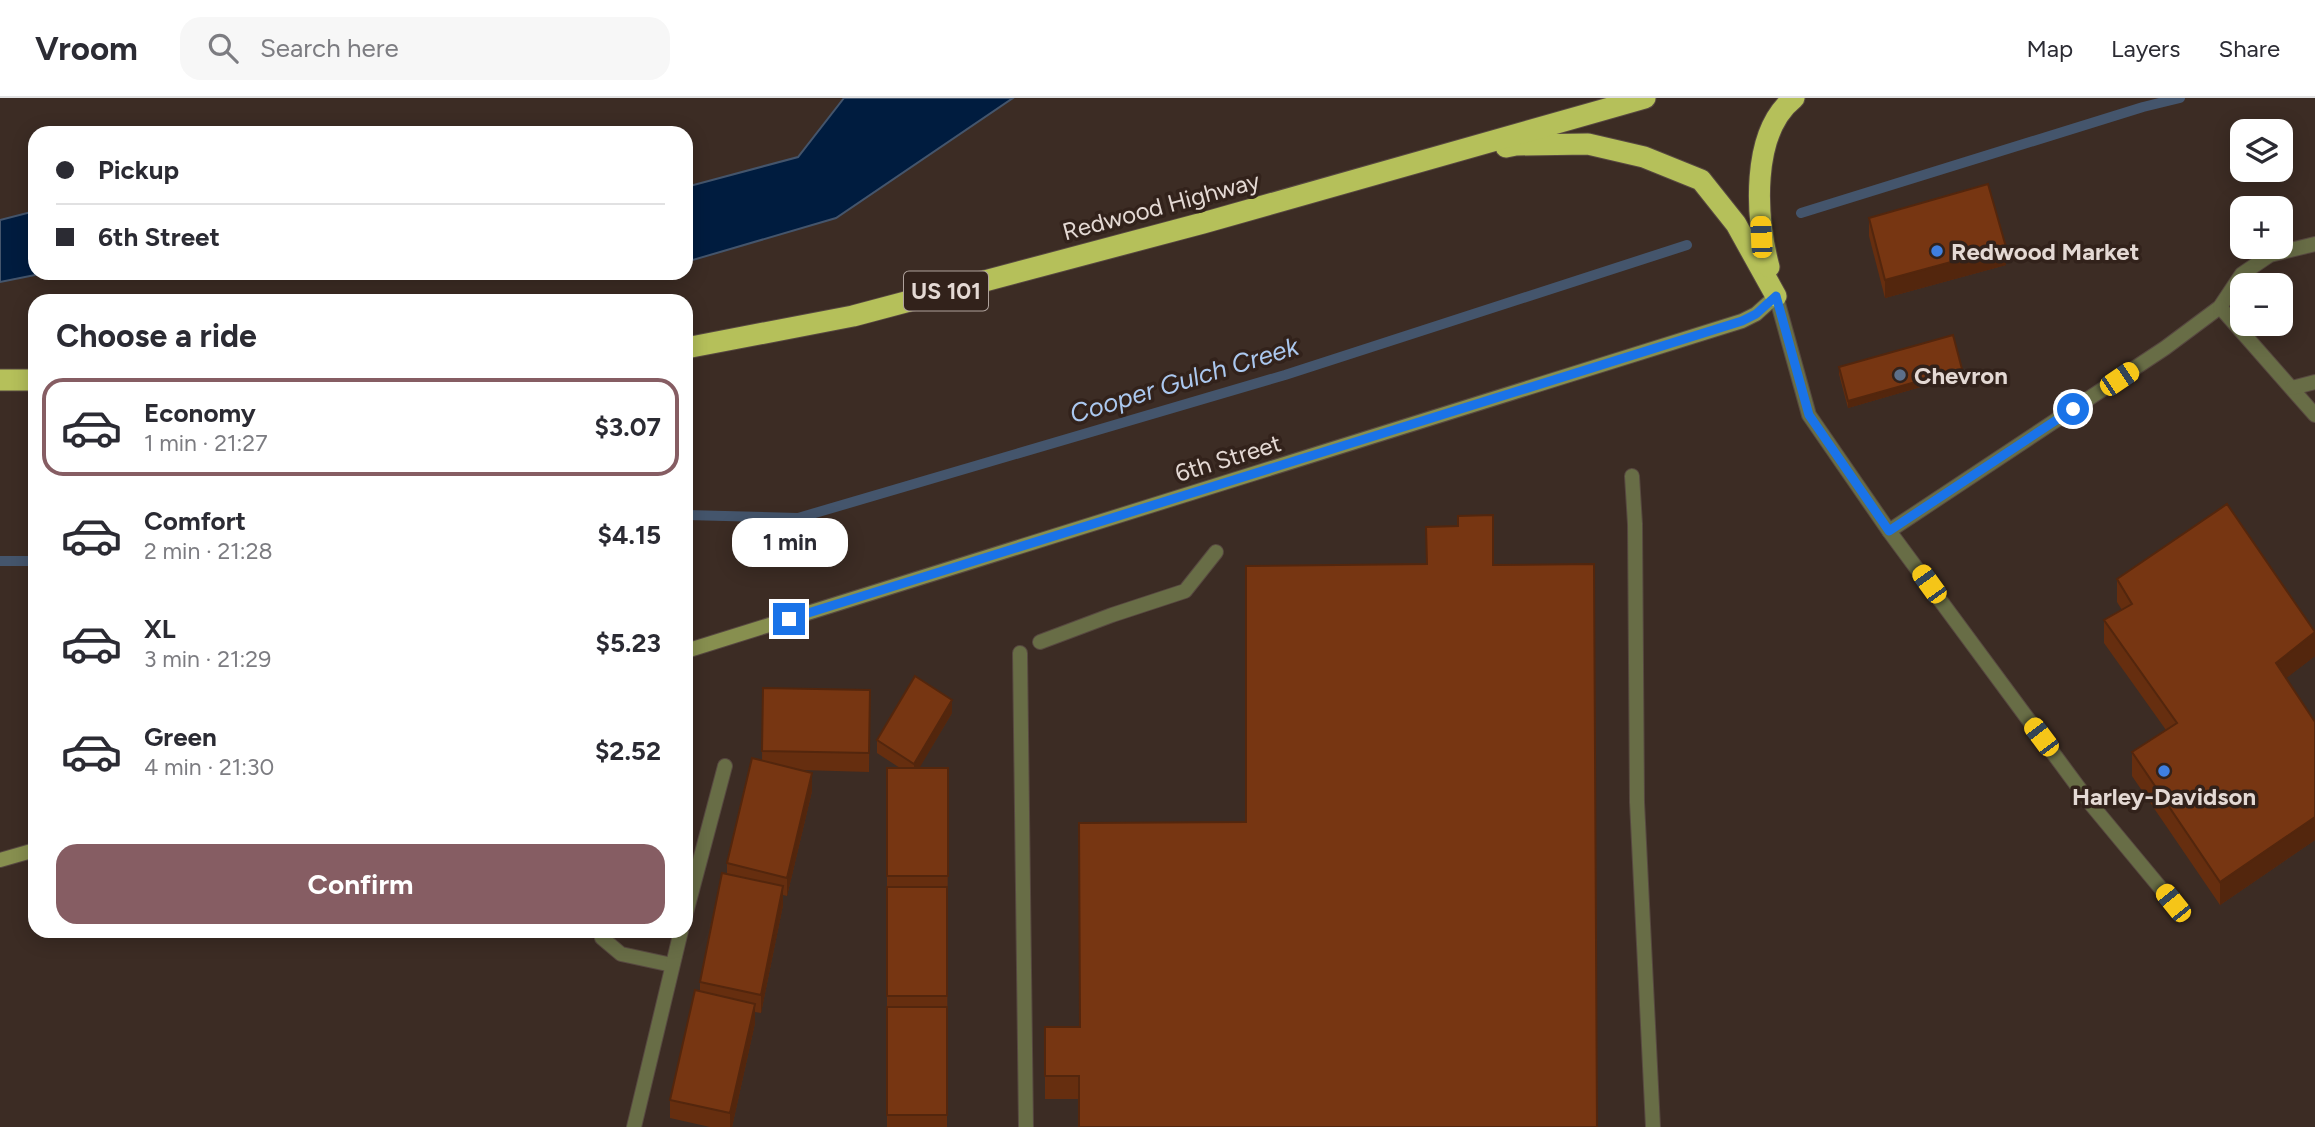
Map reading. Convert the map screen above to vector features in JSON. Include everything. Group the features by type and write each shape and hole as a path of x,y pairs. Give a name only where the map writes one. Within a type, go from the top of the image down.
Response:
{"highway":[{"name":"Redwood Highway","path":"693,347 853,316 1203,223 1645,98"},
{"path":"1776,296 1761,237 1759,192 1765,147 1783,107 1794,98"},
{"path":"1289,198 1516,145 1588,144 1644,157 1701,180 1736,224 1776,296"},
{"path":"0,380 28,380"}],"street":[{"name":"6th Street","path":"693,649 1742,321 1756,314 1776,296"},
{"path":"0,860 28,852"}],"lane":[{"path":"1889,531 2165,348 2221,307 2242,274 2270,255 2315,244"},
{"path":"1776,296 1809,415 1889,531 2090,803 2173,903"},
{"path":"2221,307 2315,415"},
{"path":"2292,388 2315,382"},
{"path":"1632,477 1635,524 1637,802 1653,1127"},
{"path":"1040,642 1185,591 1216,552"},
{"path":"1020,653 1026,1127"},
{"path":"693,887 725,766"},
{"path":"603,938 621,954 672,965"},
{"path":"634,1127 679,938"}],"water":[{"path":"844,98 1013,98 836,218 693,260 693,185 798,157"},
{"path":"28,213 28,276 0,282 0,220"}],"building":[{"name":"Redwood Market","path":"1988,184 2006,247 1885,280 1869,218"},
{"name":"Chevron","path":"1953,335 1962,369 1848,401 1839,367"},
{"path":"2227,504 2315,632 2276,663 2315,722 2315,817 2220,882 2132,752 2177,723 2104,620 2132,604 2117,579"},
{"path":"1493,515 1493,565 1594,564 1597,1127 1079,1127 1079,1076 1045,1076 1045,1027 1080,1027 1079,823 1246,822 1246,566 1427,564 1426,527 1458,526 1458,516"},
{"path":"915,676 952,700 914,764 877,740"},
{"path":"763,688 870,690 869,753 762,751"},
{"path":"752,758 812,773 787,878 727,863"},
{"path":"887,768 948,768 948,876 887,876"},
{"path":"722,873 783,886 761,995 700,982"},
{"path":"887,887 947,887 947,996 887,996"},
{"path":"695,990 755,1004 730,1113 670,1100"},
{"path":"887,1007 947,1007 947,1115 887,1115"}],"waterway":[{"name":"Cooper Gulch Creek","path":"1801,213 2143,107 2180,98"},
{"name":"Cooper Gulch Creek","path":"693,515 798,518 1285,375 1687,245"},
{"name":"Cooper Gulch Creek","path":"0,561 28,561"}],"place":[{"name":"Redwood Market","path":"1937,251"},
{"name":"Chevron","path":"1900,375"},
{"name":"Harley-Davidson","path":"2164,771"}],"route":[{"path":"789,619 1742,321 1756,314 1776,296 1809,415 1889,531 2073,409"}]}
